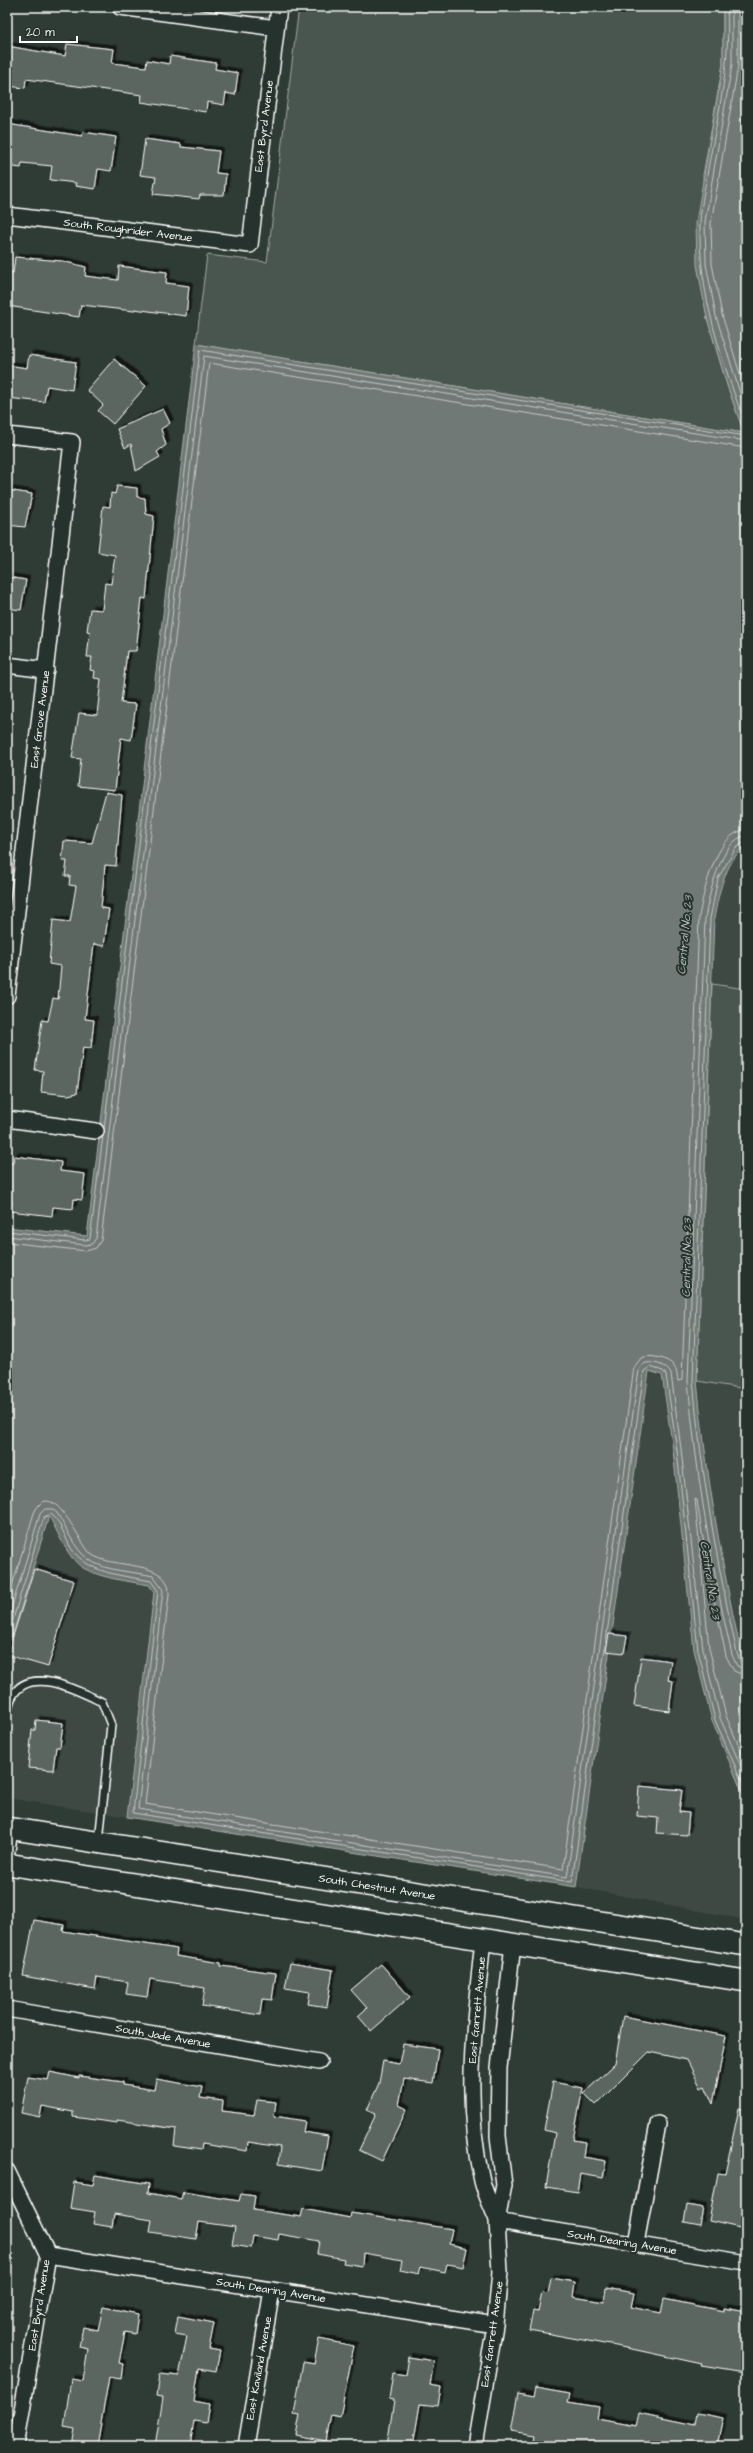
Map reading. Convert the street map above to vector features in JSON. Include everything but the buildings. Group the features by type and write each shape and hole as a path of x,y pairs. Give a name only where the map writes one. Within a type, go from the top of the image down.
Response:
{"main road":[{"name":"South Chestnut Avenue","path":"9,1829 746,1945"},
{"path":"7,1864 746,1981"}],"street":[{"path":"120,7 276,28"},
{"name":"East Byrd Avenue","path":"250,244 279,7"},
{"name":"South Roughrider Avenue","path":"7,215 250,244"},
{"name":"East Grove Avenue","path":"7,435 72,442 46,670 14,895 7,996"},
{"path":"7,665 46,670"},
{"path":"7,1119 96,1131"},
{"path":"7,1851 9,1829"},
{"name":"East Garrett Avenue","path":"483,1939 472,2053 472,2110 482,2182 497,2221"},
{"name":"East Garrett Avenue","path":"476,2446 495,2325 500,2272 497,2221 504,2185 498,2136 499,2068 513,1944"},
{"name":"South Jade Avenue","path":"7,2009 319,2062"},
{"path":"636,2244 658,2124"},
{"name":"East Byrd Avenue","path":"7,2172 48,2255 16,2446"},
{"name":"South Dearing Avenue","path":"497,2221 746,2263"},
{"name":"South Dearing Avenue","path":"48,2255 495,2325"},
{"name":"East Kaviland Avenue","path":"246,2446 272,2290"}],"lane":[{"path":"7,1715 12,1697 25,1684 36,1681 70,1686 102,1702 111,1725 99,1843"}],"shaded area":[{"path":"299,7 723,7 723,64 703,175 707,318 727,385 744,433 196,344 207,255 267,262"},
{"path":"746,844 746,989 712,984 714,919 722,880 739,850"},
{"path":"712,984 746,989 746,1389 697,1381"},
{"path":"648,1371 662,1375 673,1450 694,1650 712,1721 746,1801 746,1920 576,1887"},
{"path":"697,1381 746,1389 746,1665 741,1652 721,1561 702,1431"},
{"path":"49,1516 69,1551 109,1577 150,1585 154,1592 127,1817 7,1798 7,1653"}],"water":[{"name":"Central No. 23","path":"723,7 746,7 746,844 733,860 724,878 714,919 697,1381 705,1449 721,1551 741,1652 746,1665 746,1801 712,1721 694,1650 673,1450 662,1375 649,1371 576,1887 127,1817 154,1592 149,1585 99,1575 77,1564 63,1544 49,1516 7,1653 7,1227 87,1236 196,344 744,433 727,385 707,318 697,265 696,222 723,64"}]}
